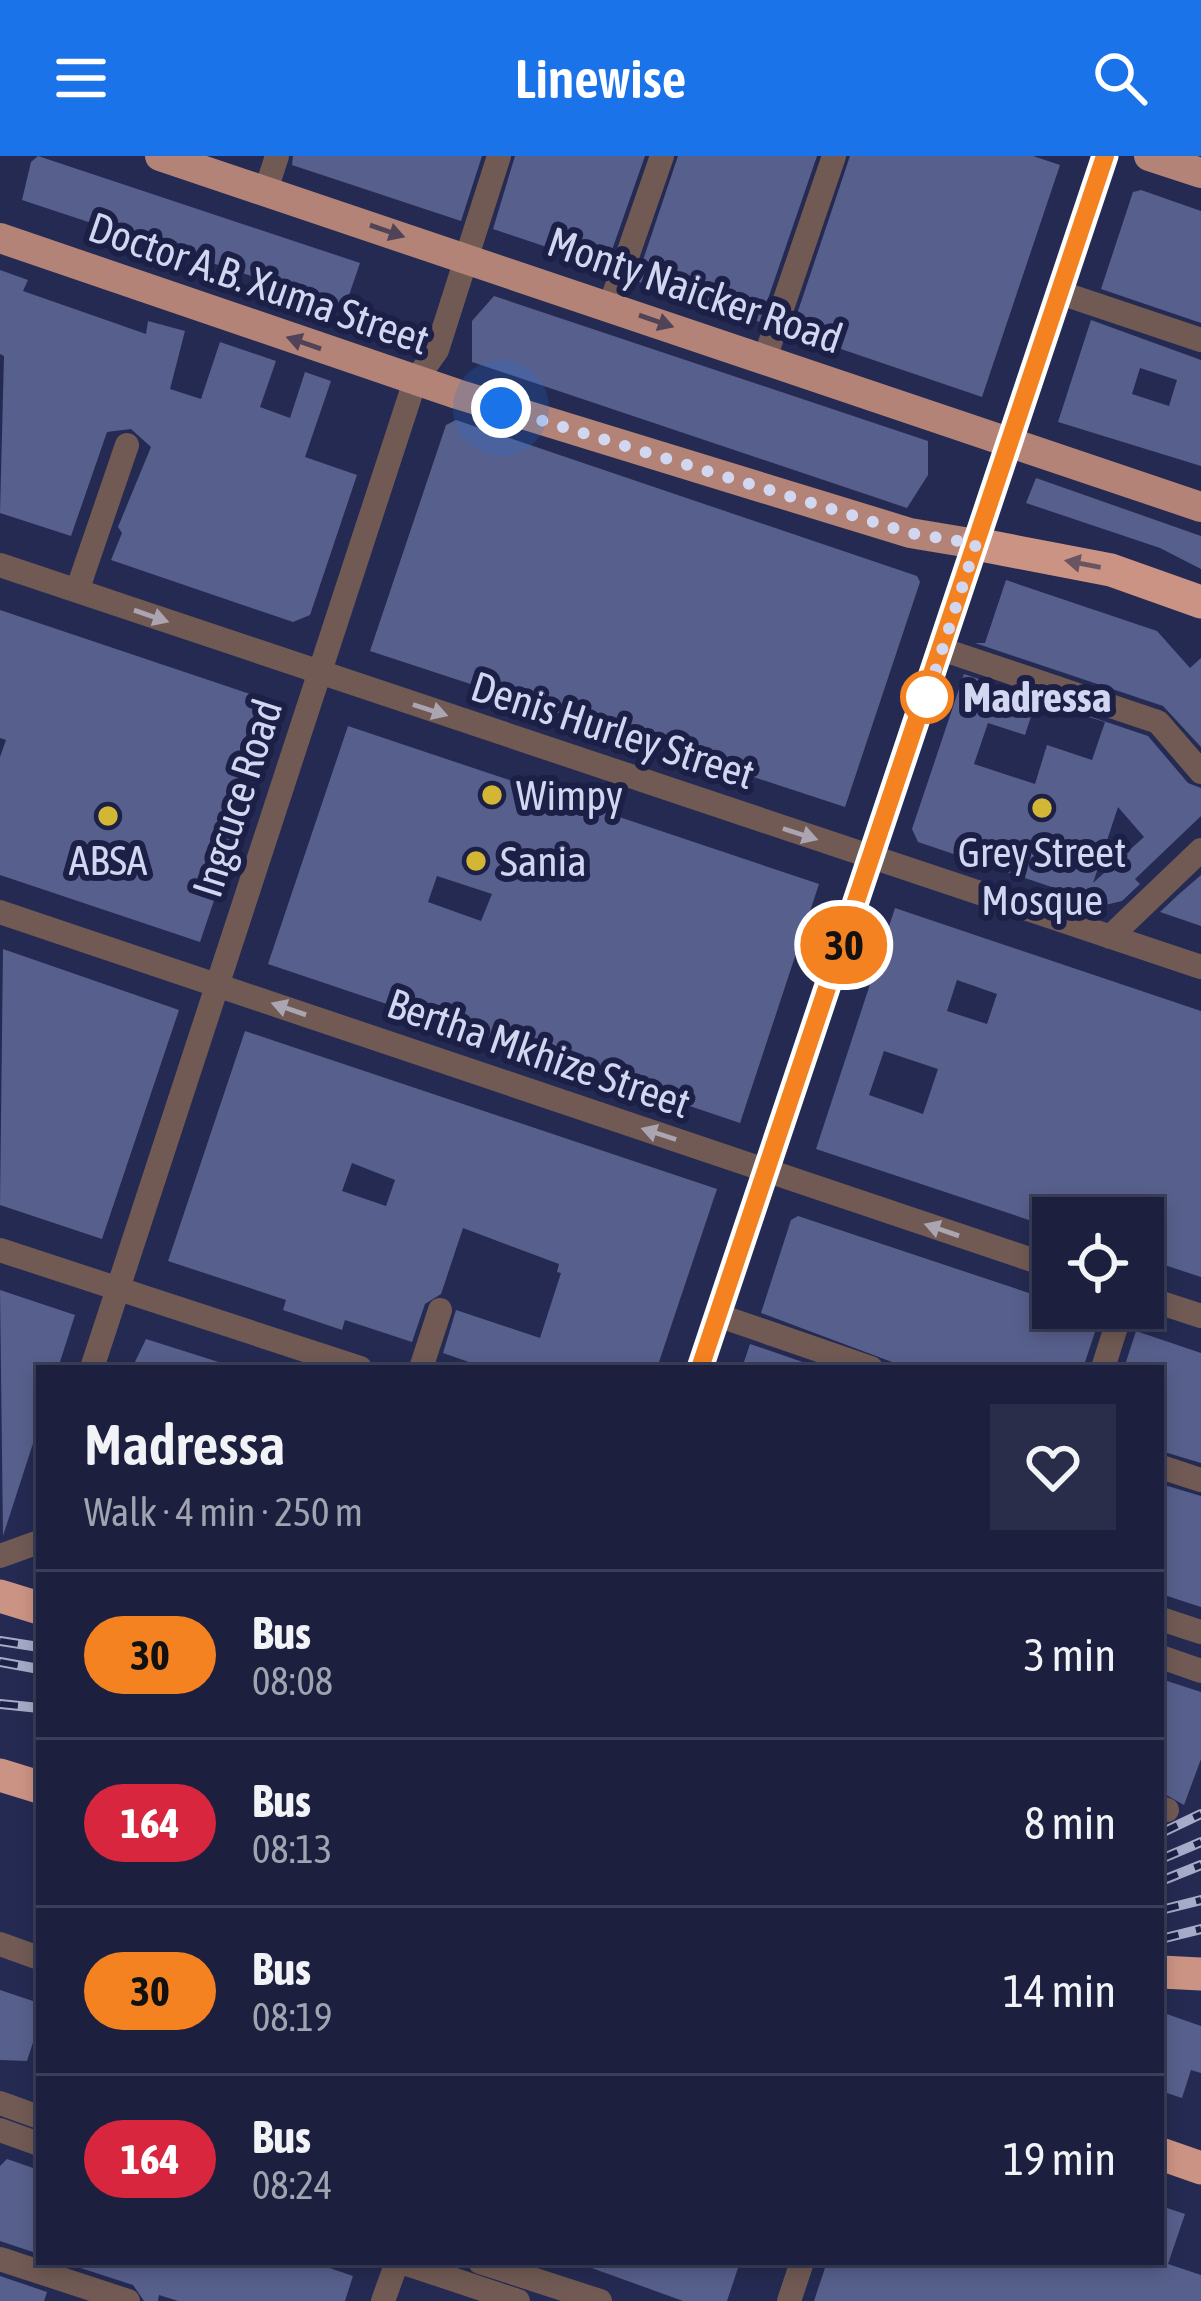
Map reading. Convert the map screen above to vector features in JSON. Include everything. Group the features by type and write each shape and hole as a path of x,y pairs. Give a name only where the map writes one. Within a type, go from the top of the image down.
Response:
{"highway":[{"path":"976,544 1111,570 1194,598"},
{"path":"0,1596 36,1607"},
{"path":"0,1774 36,1786"},
{"path":"1164,1972 1201,1975"},
{"path":"1164,2155 1201,2168"}],"main road":[{"name":"Monty Naicker Road","path":"160,156 1201,507"},
{"path":"1149,156 1201,173"},
{"name":"Doctor A.B. Xuma Street","path":"0,238 415,381 910,533 976,544"}],"street":[{"path":"266,190 277,156"},
{"name":"Ingcuce Road","path":"93,1365 415,381 437,350 499,156"},
{"path":"610,306 662,156"},
{"path":"765,358 834,156"},
{"path":"701,1365 770,1172 1105,156"},
{"path":"1058,292 1201,340"},
{"path":"77,591 127,445"},
{"name":"Denis Hurley Street","path":"0,565 1201,967"},
{"path":"944,650 1158,722 1201,772"},
{"path":"1110,937 1201,850"},
{"name":"Bertha Mkhize Street","path":"0,912 1032,1260"},
{"path":"0,1250 351,1365"},
{"path":"1164,1304 1201,1316"},
{"path":"422,1365 440,1310"},
{"path":"720,1316 862,1365"},
{"path":"1103,1365 1115,1329"},
{"path":"1164,1468 1201,1480"},
{"path":"0,1556 36,1547"},
{"path":"1164,1620 1196,1631 1181,1664"},
{"path":"0,1944 36,1957"},
{"path":"0,2103 36,2116"},
{"path":"0,2130 36,2143"},
{"path":"0,2259 128,2301"},
{"path":"383,2301 398,2265"},
{"path":"408,2265 518,2301"},
{"path":"489,2265 594,2300"},
{"path":"789,2301 801,2265"}],"building":[{"path":"38,156 360,263 345,307 22,200 31,162"},
{"path":"293,156 482,156 461,221 292,165"},
{"path":"515,156 645,156 606,267 493,229"},
{"path":"678,156 817,156 760,322 636,281"},
{"path":"850,156 1033,156 1060,165 982,397 791,332"},
{"path":"1141,190 1201,211 1201,323 1101,289 1133,192"},
{"path":"0,270 28,280 23,291 146,334 148,321 185,331 170,389 201,399 220,342 276,361 260,407 290,418 305,372 331,381 305,457 357,475 310,615 293,622 111,560 122,533 118,527 151,447 131,429 107,432 71,536 0,513 4,356 0,354"},
{"path":"494,296 928,441 928,475 907,508 472,362 472,321"},
{"path":"1091,320 1201,360 1201,466 1058,422","holes":["1140,368 1177,380 1169,406 1132,394"]},
{"path":"456,420 917,576 920,582 845,807 370,651 446,425"},
{"path":"1036,478 1201,536 1201,569 1160,548 1026,503"},
{"path":"1006,580 1157,631 1190,668 1201,658 1201,747 1163,706 975,643 985,643"},
{"path":"0,610 268,700 263,713 276,717 200,942 0,875 0,757 6,740 0,738"},
{"path":"964,674 1148,736 1188,783 1201,788 1201,816 1135,879 1140,884 1122,901 1105,905 918,842 912,829","holes":["1036,701 1105,722 1092,760 1047,745 1035,784 974,764 988,723 1025,735","1118,807 1144,837 1093,883"]},
{"path":"348,726 819,884 740,1123 268,964","holes":["437,876 492,894 481,921 428,902"]},
{"path":"1201,875 1201,926 1160,912 1178,895"},
{"path":"895,908 1201,1011 1201,1277 1164,1265 1164,1197 1032,1197 1032,1221 816,1149","holes":["957,980 997,994 987,1024 947,1011","884,1051 938,1069 923,1114 869,1095"]},
{"path":"3,949 179,1010 102,1239 0,1205"},
{"path":"245,1031 717,1189 658,1365 477,1365 443,1353 456,1310 540,1338 561,1273 557,1272 559,1264 463,1228 441,1294 425,1304 412,1342 345,1320 342,1330 283,1310 286,1300 168,1261","holes":["352,1163 395,1180 386,1206 342,1191"]},
{"path":"798,1216 1032,1294 1032,1329 1096,1329 1084,1365 900,1365 761,1313 791,1220"},
{"path":"0,1290 75,1315 59,1365 36,1365 36,1434 3,1536"},
{"path":"1136,1331 1201,1353 1201,1463 1164,1452 1164,1365 1125,1365"},
{"path":"146,1339 228,1365 133,1365"},
{"path":"750,1344 811,1365 743,1365"},
{"path":"1164,1485 1201,1496 1201,1607 1164,1595"},
{"path":"1164,1680 1201,1692 1201,1759 1184,1805 1164,1794"},
{"path":"0,1990 36,2002 36,2033 27,2061 0,2060"},
{"path":"1164,2013 1201,2026 1201,2073 1191,2070 1182,2098 1164,2092"},
{"path":"7,2159 36,2169 36,2253 0,2241 0,2166"},
{"path":"1164,2207 1185,2214 1168,2264 1201,2275 1201,2301 814,2301 826,2265 1164,2265"},
{"path":"71,2265 321,2265 353,2276 345,2301 178,2301 159,2295 158,2301 144,2301 133,2285"},
{"path":"583,2265 739,2265 727,2301 683,2301"},
{"path":"0,2276 47,2292 44,2301 0,2301"}],"railway":[{"path":"0,1641 36,1647"},
{"path":"0,1662 36,1668"},
{"path":"0,1704 36,1708"},
{"path":"1164,1832 1201,1814"},
{"path":"1164,1858 1201,1842"},
{"path":"1164,1880 1201,1865"},
{"path":"1164,1909 1201,1900"},
{"path":"1164,1938 1201,1929"}],"bus line":[{"name":"30","path":"701,1365 770,1172 1105,156"}],"place":[{"name":"Madressa","path":"927,697"},
{"name":"Wimpy","path":"492,795"},
{"name":"Grey Street Mosque","path":"1042,808"},
{"name":"ABSA","path":"108,816"},
{"name":"Sania","path":"476,861"}],"route":[{"path":"501,408 910,533 976,544 927,697"}]}
